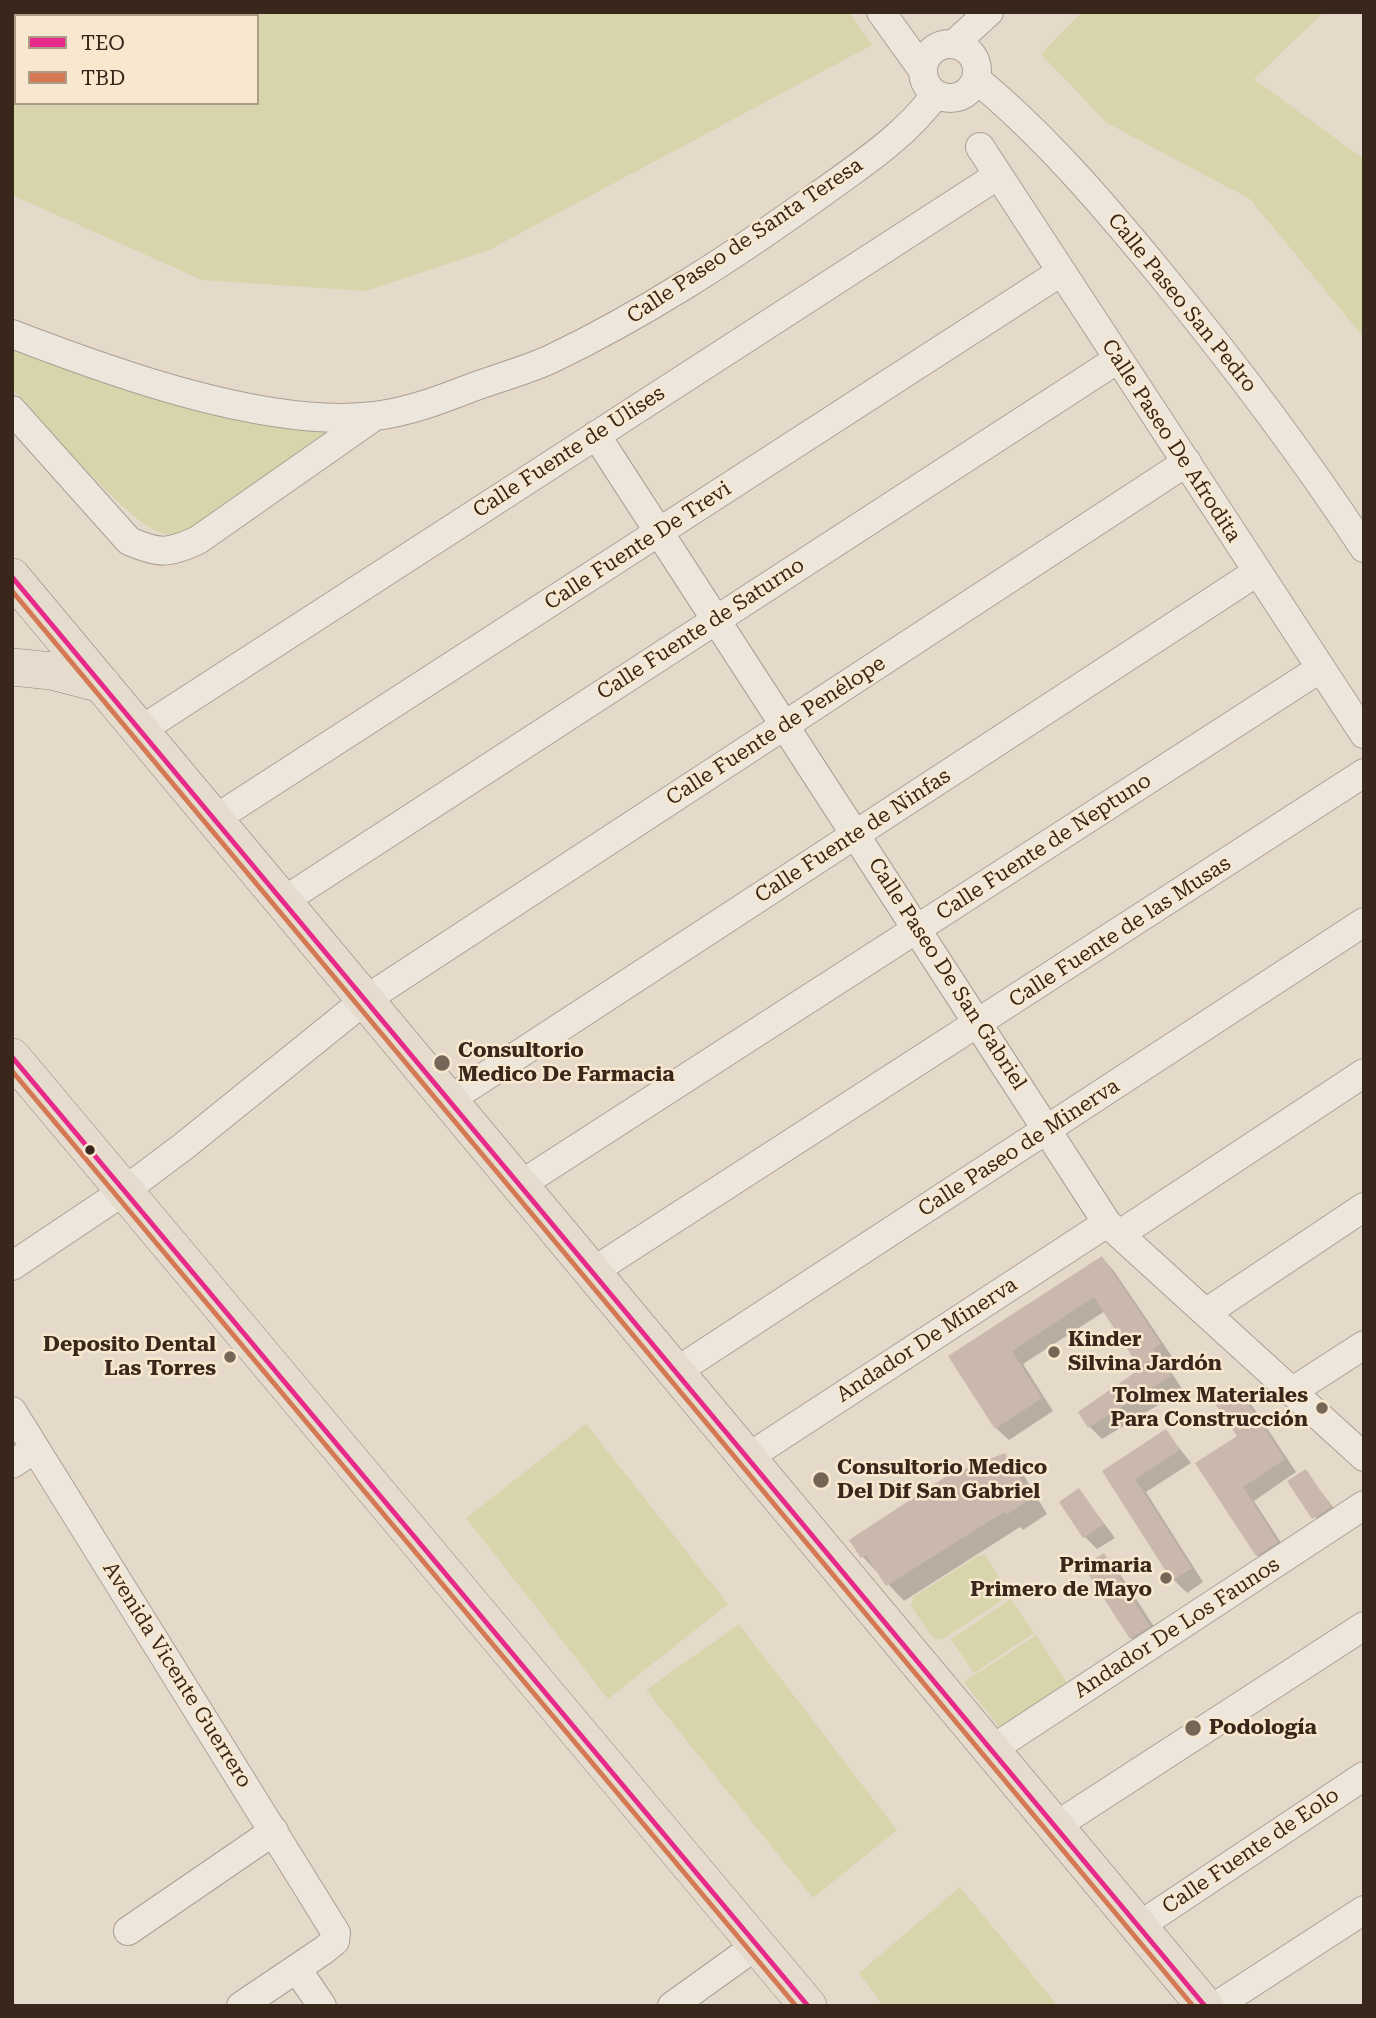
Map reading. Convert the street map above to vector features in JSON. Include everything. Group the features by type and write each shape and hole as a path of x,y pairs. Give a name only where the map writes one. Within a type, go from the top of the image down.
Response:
{"main road":[{"path":"12,577 285,900 674,1373 1205,2006"},
{"path":"12,667 52,671 102,684"},
{"path":"12,1057 808,2006"}],"street":[{"path":"881,12 922,69 928,87 944,98 962,96 976,79 975,62 971,53 954,44"},
{"path":"922,69 929,53 936,47 954,44 989,12"},
{"name":"Calle Paseo San Pedro","path":"976,79 1038,134 1138,247 1246,379 1364,548"},
{"name":"Calle Paseo de Santa Teresa","path":"12,334 228,404 292,415 375,416 445,397 548,360 619,324 733,254 884,148 916,120 936,94"},
{"name":"Calle Paseo De Afrodita","path":"980,147 1364,734"},
{"name":"Calle Fuente de Ulises","path":"141,730 997,176"},
{"name":"Calle Fuente De Trevi","path":"215,819 1060,272"},
{"name":"Calle Fuente de Saturno","path":"285,900 1118,359"},
{"path":"12,410 129,541 155,552 177,550 198,540 375,416"},
{"name":"Calle Paseo De San Gabriel","path":"596,435 919,928 1046,1130 1114,1228 1364,1457"},
{"name":"Calle Fuente de Penélope","path":"12,1266 124,1191 365,1000 1187,461"},
{"name":"Calle Fuente de Ninfas","path":"449,1100 1257,572"},
{"name":"Calle Fuente de Neptuno","path":"520,1185 1321,668"},
{"name":"Calle Fuente de las Musas","path":"592,1272 1364,773"},
{"name":"Calle Paseo de Minerva","path":"674,1373 1364,922"},
{"name":"Andador De Minerva","path":"747,1458 1364,1073"},
{"path":"1207,1311 1364,1207"},
{"path":"1291,1392 1364,1345"},
{"name":"Avenida Vicente Guerrero","path":"12,1411 24,1456 331,1921 336,1933 335,1941 297,1969"},
{"name":"Andador De Los Faunos","path":"990,1750 1364,1506"},
{"path":"1054,1827 1364,1626"},
{"name":"Calle Fuente de Eolo","path":"1139,1926 1364,1776"},
{"path":"128,1931 274,1831"},
{"path":"1216,2006 1364,1910"},
{"path":"672,2006 757,1945"},
{"path":"241,2006 297,1969 321,2006"}],"shaded area":[{"path":"12,12 849,12 872,45 489,250 366,291 202,280 12,195"},
{"path":"1082,12 1324,12 1254,79 1364,159 1364,338 1250,199 1107,123 1041,54"},
{"path":"12,342 331,431 201,522 189,529 166,534 151,528 110,494 12,388"},
{"path":"586,1424 728,1604 608,1699 466,1518"},
{"path":"985,1555 1008,1590 1004,1599 941,1640 933,1638 911,1606 913,1597 978,1556"},
{"path":"1011,1599 1034,1633 974,1673 951,1639"},
{"path":"739,1624 897,1830 813,1898 646,1690"},
{"path":"1036,1635 1071,1689 1003,1732 964,1682"},
{"path":"960,1887 1058,2006 883,2006 859,1973"}],"building":[{"path":"1102,1256 1161,1344 1153,1349 1171,1376 1088,1428 1078,1412 1140,1369 1094,1297 1012,1351 1042,1398 995,1429 948,1356"},
{"path":"1236,1386 1285,1459 1243,1487 1278,1542 1256,1556 1195,1463 1237,1436 1213,1401"},
{"path":"1166,1429 1180,1450 1135,1479 1192,1568 1172,1581 1102,1471"},
{"path":"1005,1453 1032,1498 1006,1515 1004,1512 886,1586 866,1555 861,1558 849,1540 962,1466 964,1469"},
{"path":"1306,1469 1331,1507 1312,1519 1287,1481"},
{"path":"1079,1488 1104,1524 1083,1538 1059,1502"},
{"path":"1104,1553 1150,1626 1130,1639 1083,1566"}],"transit line":[{"name":"TEO","path":"12,577 1205,2006"},
{"name":"TBD","path":"12,591 1193,2006"},
{"name":"TEO","path":"12,1057 808,2006"},
{"name":"TBD","path":"12,1071 796,2006"}],"place":[{"name":"Consultorio Medico De Farmacia","path":"442,1063"},
{"name":"Kinder Silvina Jardón","path":"1054,1352"},
{"name":"Deposito Dental Las Torres","path":"230,1357"},
{"name":"Tolmex Materiales Para Construcción","path":"1322,1408"},
{"name":"Consultorio Medico Del Dif San Gabriel","path":"821,1480"},
{"name":"Primaria Primero de Mayo","path":"1166,1578"},
{"name":"Podología","path":"1193,1728"}]}
